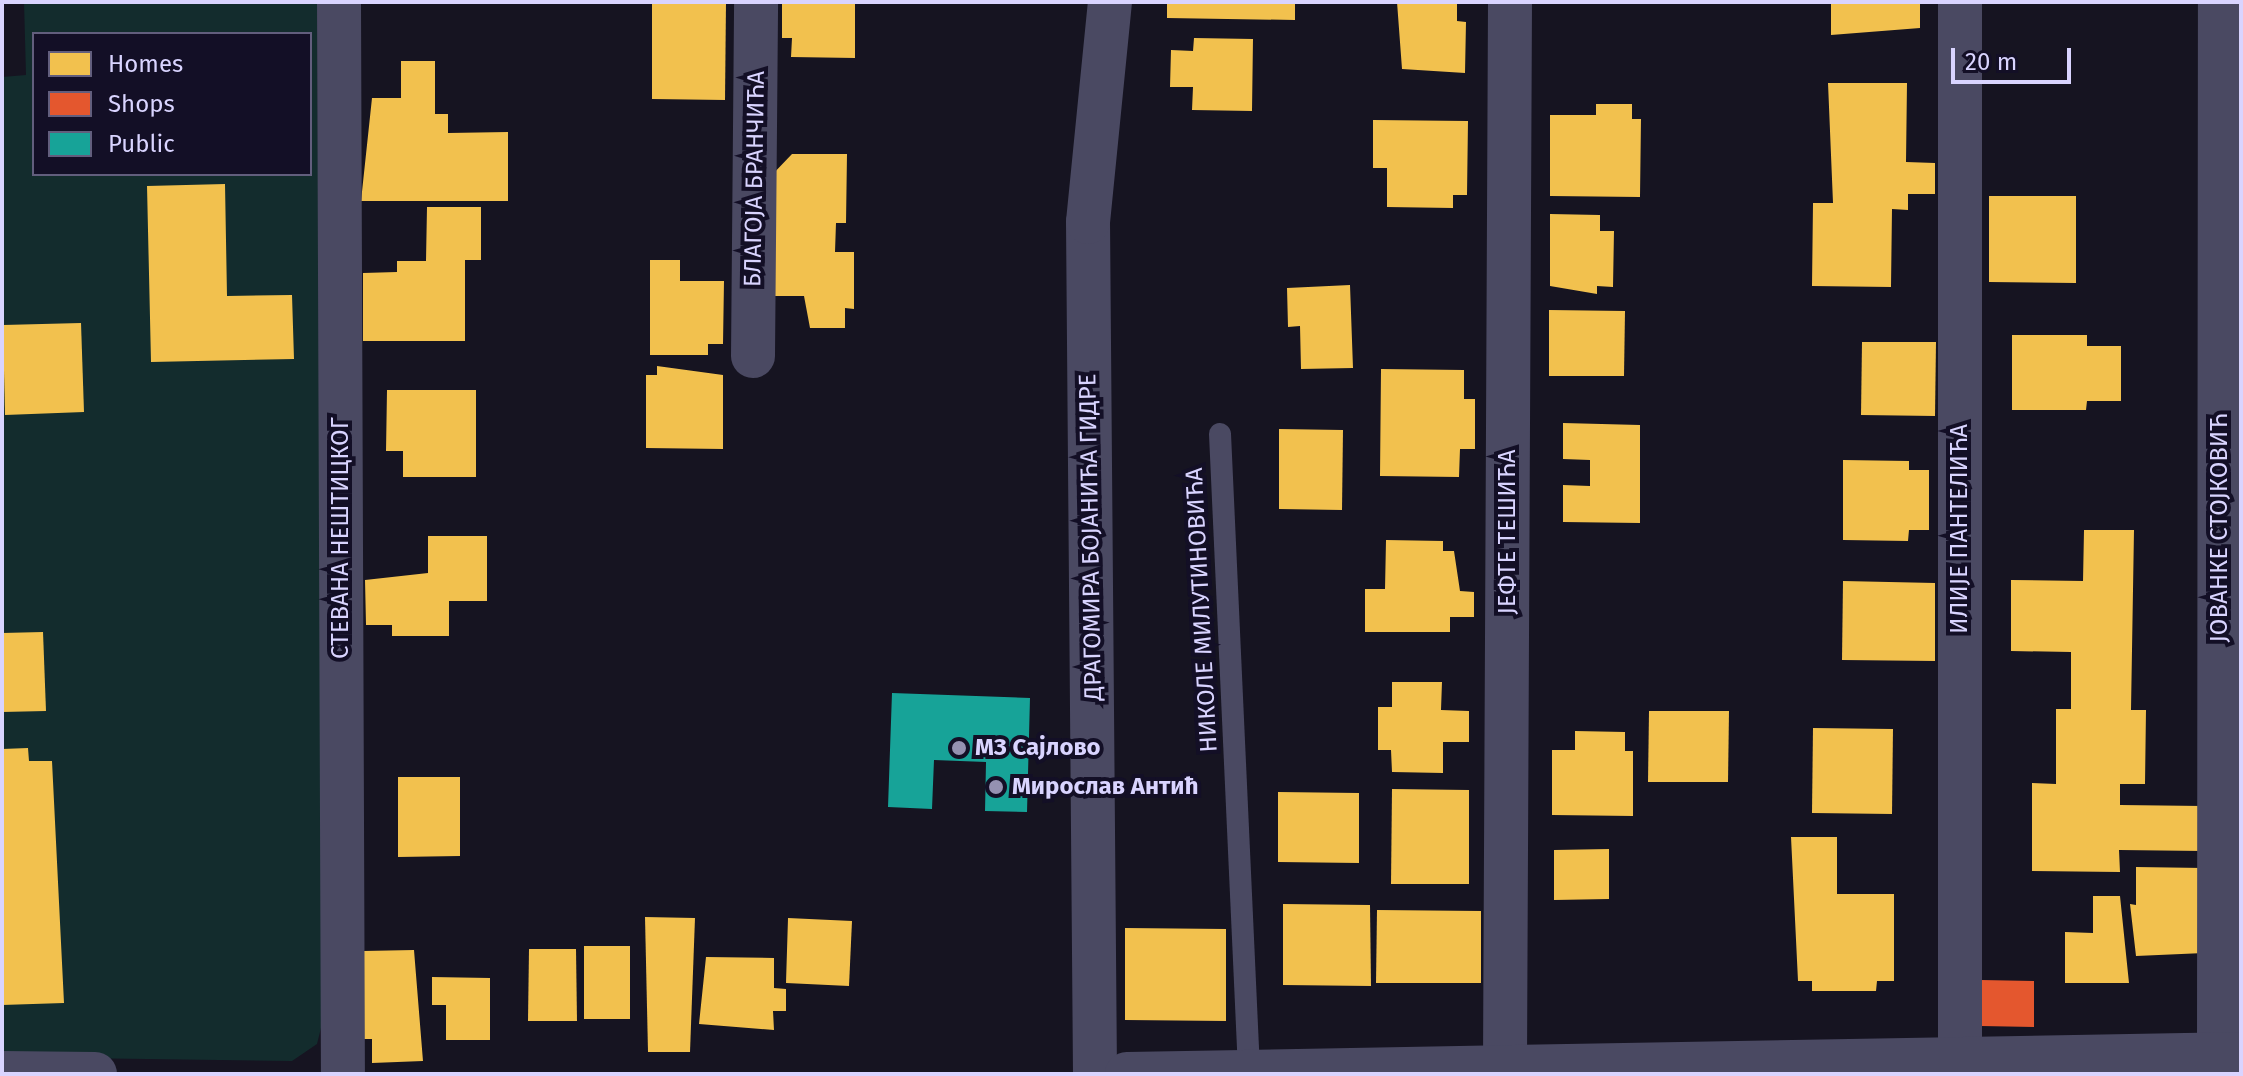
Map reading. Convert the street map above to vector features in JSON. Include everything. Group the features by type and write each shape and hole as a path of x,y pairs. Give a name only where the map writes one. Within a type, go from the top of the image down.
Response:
{"street":[{"name":"СТЕВАНА НЕШТИЦКОГ","path":"339,2 343,1074"},
{"name":"БЛАГОЈА БРАНЧИЋА","path":"753,356 756,2"},
{"name":"ДРАГОМИРА БОЈАНИЋА ГИДРЕ","path":"1095,1074 1088,222 1110,2"},
{"name":"ЈЕФТЕ ТЕШИЋА","path":"1505,1063 1510,2"},
{"name":"ИЛИЈЕ ПАНТЕЛИЋА","path":"1960,2 1960,1057"},
{"name":"ЈОВАНКЕ СТОЈКОВИЋ","path":"2220,2 2230,1054"},
{"path":"1127,1074 1332,1072 1505,1063 1548,1068 1960,1057 2051,1065 2230,1054"},
{"path":"2,1073 95,1074"}],"lane":[{"name":"НИКОЛЕ МИЛУТИНОВИЋА","path":"1220,434 1249,1071"}],"green space":[{"path":"24,2 317,2 323,1020 317,1044 292,1061 2,1057 2,77 26,75"}],"building: Homes":[{"path":"652,2 726,2 725,100 652,99"},
{"path":"782,2 855,2 855,58 791,57 792,38 782,38"},
{"path":"1167,2 1295,2 1295,20 1167,18"},
{"path":"1397,2 1457,2 1457,21 1466,22 1465,73 1402,69"},
{"path":"1831,2 1920,2 1920,28 1831,35"},
{"path":"1194,38 1253,39 1252,111 1192,110 1193,87 1170,87 1171,50 1193,51"},
{"path":"401,61 435,61 435,114 448,114 448,133 508,132 508,201 361,201 372,98 401,98"},
{"path":"1828,83 1907,83 1906,162 1935,163 1935,194 1908,194 1908,210 1892,209 1891,287 1812,286 1813,203 1833,203"},
{"path":"1596,104 1632,104 1632,119 1641,119 1640,197 1550,196 1550,115 1596,115"},
{"path":"1373,120 1468,121 1467,195 1453,195 1453,208 1387,207 1387,168 1373,168"},
{"path":"792,154 847,154 846,223 836,223 835,252 854,252 854,309 845,308 845,328 810,328 804,296 770,296 770,177"},
{"path":"225,184 227,296 292,295 294,359 151,362 147,186"},
{"path":"1989,196 2076,196 2076,283 1989,282"},
{"path":"427,207 481,207 481,260 465,260 465,341 363,341 363,273 397,272 397,261 426,261"},
{"path":"1550,214 1600,215 1600,231 1614,231 1613,287 1597,286 1597,294 1550,286"},
{"path":"650,260 680,260 680,281 724,281 723,344 708,344 708,355 650,355"},
{"path":"1350,285 1353,368 1301,369 1300,326 1288,327 1287,288"},
{"path":"1549,310 1625,311 1624,376 1549,376"},
{"path":"81,323 84,412 5,415 3,325"},
{"path":"2012,335 2087,335 2087,346 2121,346 2121,401 2087,401 2086,410 2012,410"},
{"path":"1862,342 1936,342 1935,416 1861,415"},
{"path":"657,366 723,375 723,449 646,448 646,375 657,375"},
{"path":"1381,369 1464,370 1464,399 1475,399 1475,449 1460,449 1459,477 1380,476"},
{"path":"387,390 476,390 476,477 403,477 403,451 386,451"},
{"path":"1563,423 1640,425 1640,523 1563,522 1563,485 1590,486 1590,460 1563,459"},
{"path":"1279,429 1343,430 1342,510 1279,509"},
{"path":"1843,460 1909,461 1909,470 1929,470 1929,530 1909,530 1908,541 1843,540"},
{"path":"2084,530 2134,530 2131,710 2146,710 2145,784 2120,784 2120,805 2203,806 2203,851 2119,850 2120,872 2032,871 2032,783 2056,784 2056,709 2071,709 2071,652 2011,651 2011,580 2083,581"},
{"path":"428,536 487,536 487,601 449,601 449,636 392,636 392,625 366,625 365,580 428,573"},
{"path":"1386,540 1443,541 1443,551 1454,551 1460,591 1474,592 1474,617 1450,617 1450,632 1365,632 1365,589 1385,589"},
{"path":"1843,581 1935,583 1935,661 1842,660"},
{"path":"43,632 46,711 2,712 2,633"},
{"path":"1392,682 1442,682 1441,710 1469,711 1469,742 1443,742 1443,773 1392,772 1391,750 1378,750 1378,707 1392,707"},
{"path":"1649,711 1729,711 1728,782 1648,782"},
{"path":"1813,728 1893,729 1892,814 1812,813"},
{"path":"1575,731 1625,732 1625,751 1633,751 1633,816 1552,815 1552,750 1575,750"},
{"path":"28,748 29,761 52,761 64,1003 2,1005 2,749"},
{"path":"398,777 460,777 460,856 398,857"},
{"path":"1392,789 1469,790 1469,884 1391,884"},
{"path":"1278,792 1359,793 1359,863 1278,862"},
{"path":"1791,837 1837,837 1837,894 1894,894 1894,981 1877,981 1876,991 1812,991 1812,981 1798,981"},
{"path":"1609,849 1609,899 1554,900 1554,850"},
{"path":"2136,867 2204,868 2204,953 2136,956 2130,904 2136,905"},
{"path":"2093,896 2120,896 2129,983 2065,983 2065,932 2093,933"},
{"path":"1283,904 1370,905 1371,986 1283,985"},
{"path":"1377,910 1481,911 1481,983 1376,983"},
{"path":"645,917 695,918 690,1052 648,1052"},
{"path":"788,918 852,921 849,986 786,983"},
{"path":"1125,928 1226,929 1226,1021 1125,1020"},
{"path":"584,946 630,946 630,1019 584,1019"},
{"path":"529,949 576,949 577,1021 528,1021"},
{"path":"414,950 423,1061 372,1063 372,1039 358,1039 363,951"},
{"path":"706,957 774,958 774,988 786,989 786,1011 773,1011 774,1030 699,1024"},
{"path":"432,977 490,978 490,1040 446,1040 446,1005 432,1005"}],"building: Shops":[{"path":"1981,980 2034,981 2034,1027 1981,1026"}],"building: Public":[{"name":"МЗ Сајлово","path":"892,693 1030,698 1027,812 985,811 986,762 934,760 932,809 888,807"}],"place":[{"name":"МЗ Сајлово","path":"959,748"},
{"name":"Мирослав Антић","path":"996,787"}]}
